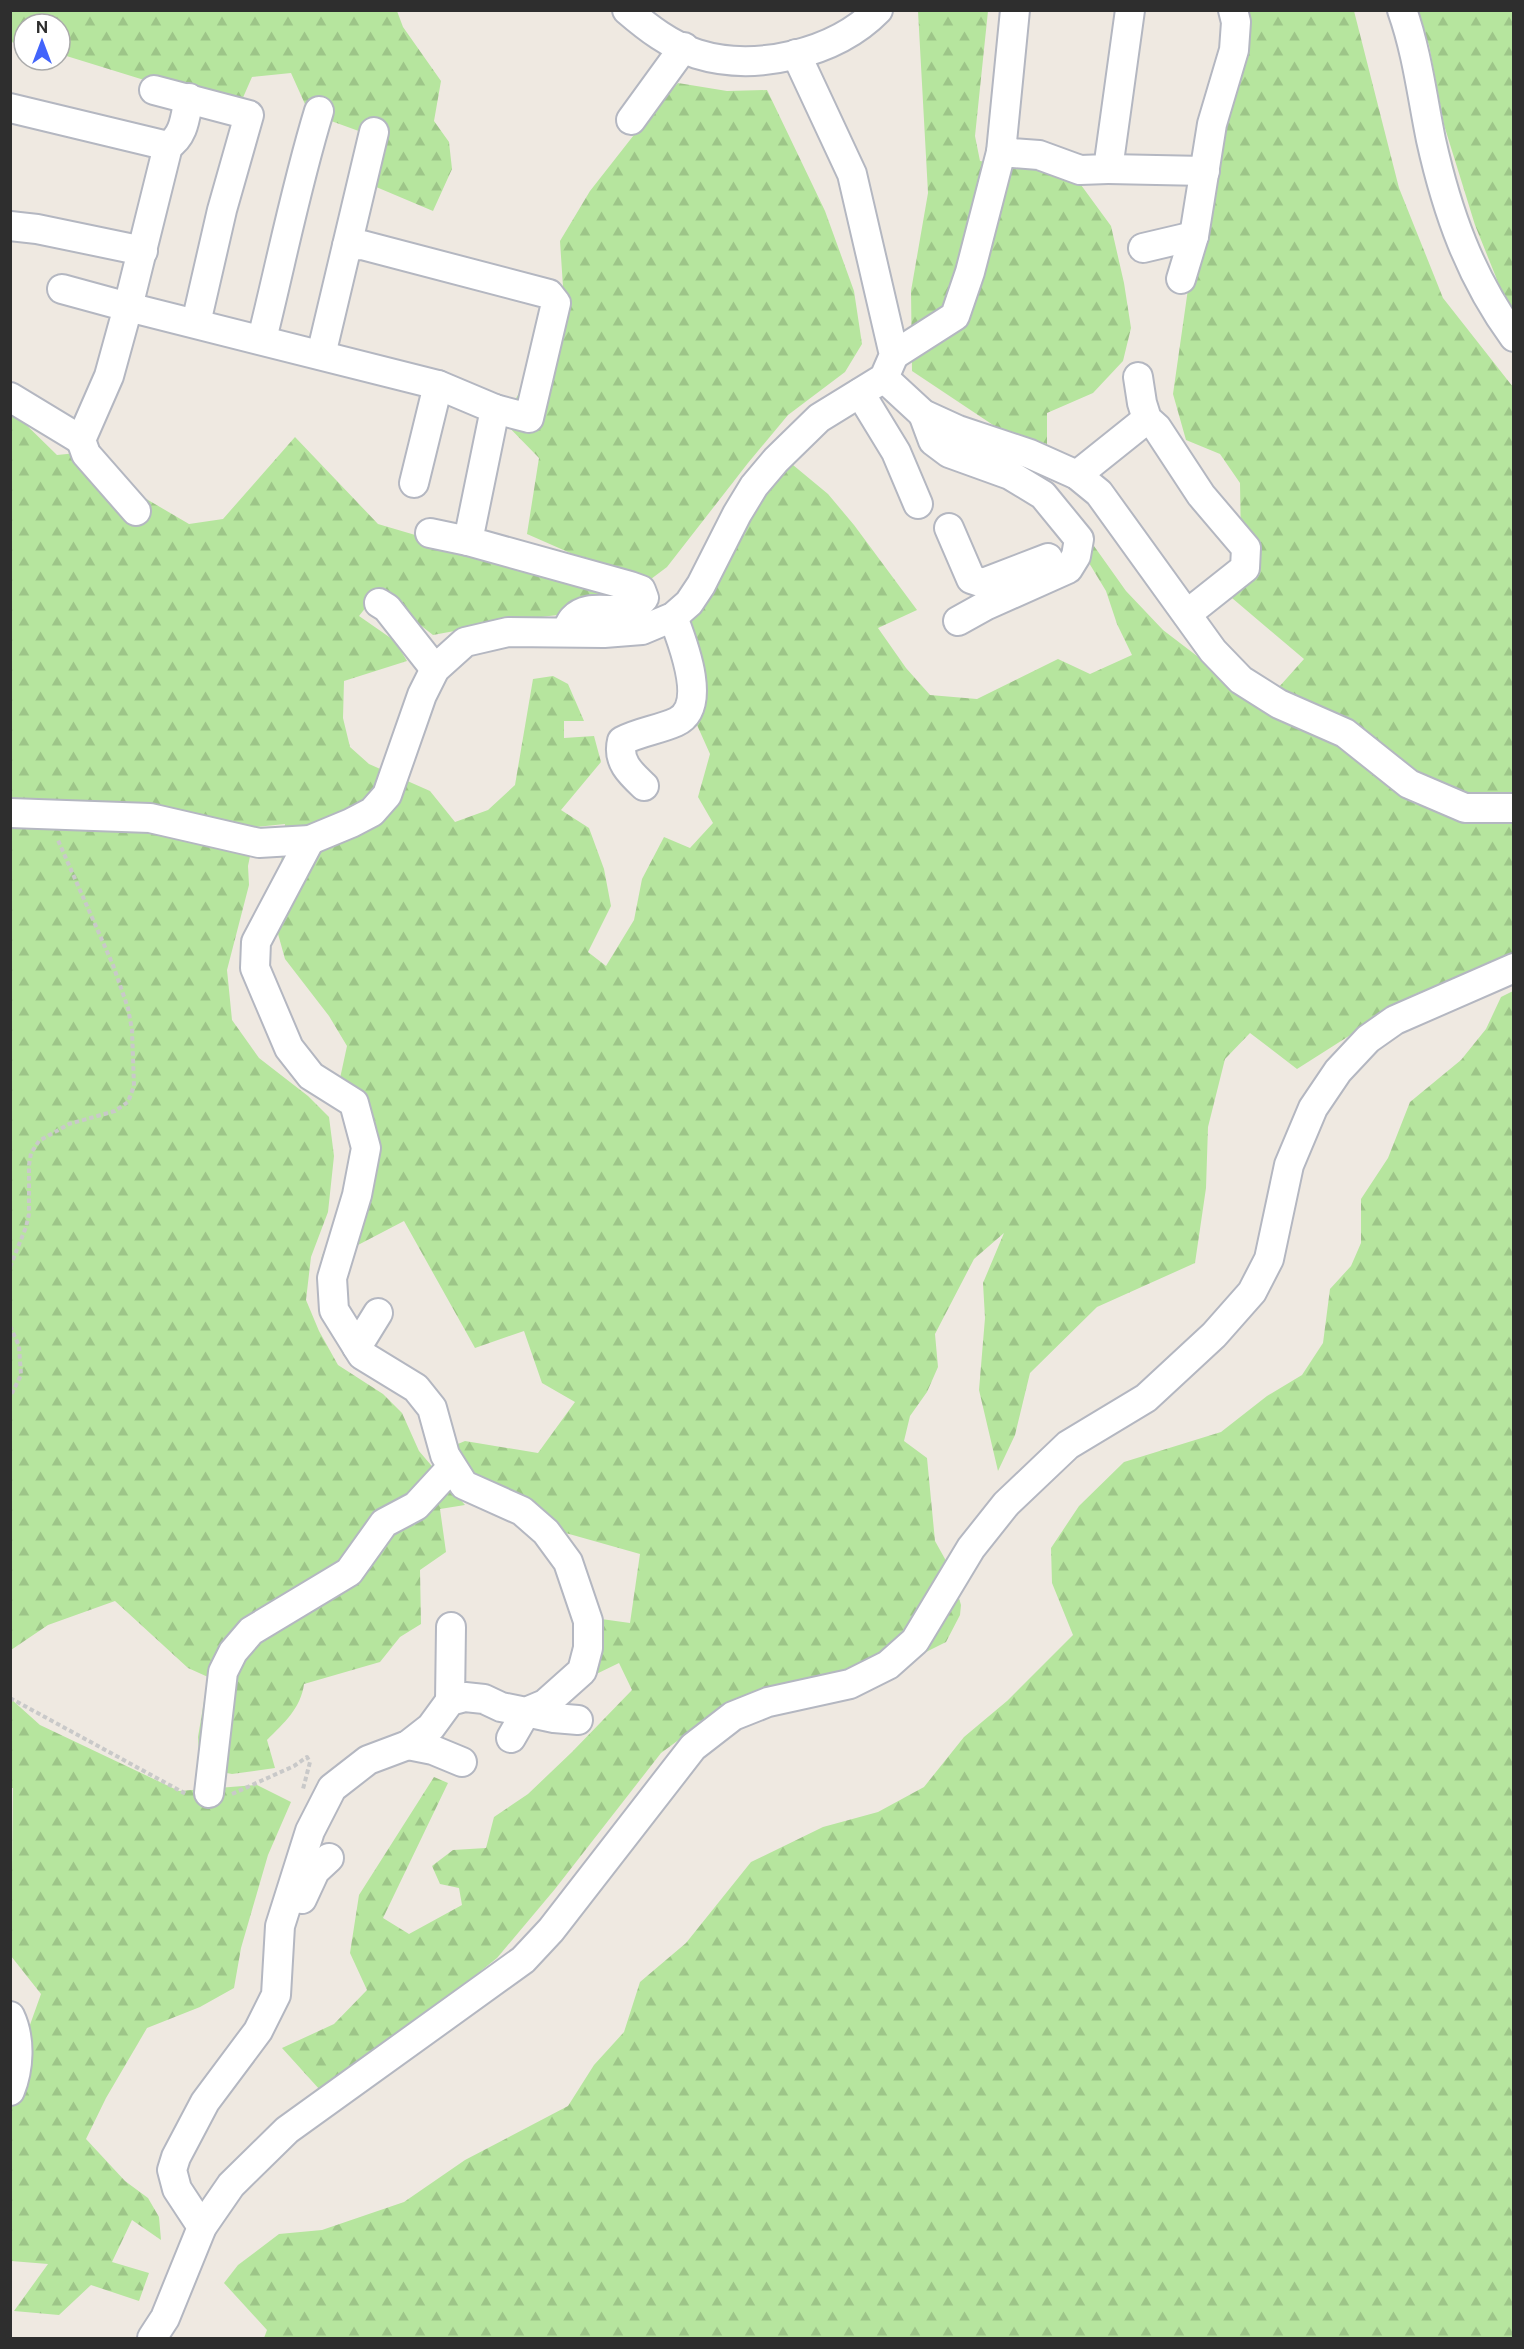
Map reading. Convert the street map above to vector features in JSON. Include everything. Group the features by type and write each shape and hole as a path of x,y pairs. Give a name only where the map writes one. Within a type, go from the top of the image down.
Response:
{"street":[{"path":"627,10 654,33 696,53 735,61 784,58 831,43 860,16"},
{"path":"10,813 150,818 259,843 310,840 372,812 387,795 422,695 435,669 465,642 508,632 604,633 642,630 673,617 689,603 701,585 737,514 754,486 776,460 819,418 860,393 889,366 955,316 970,272 1002,152 1015,10"},
{"path":"1108,169 1130,10"},
{"path":"1181,279 1194,236 1212,124 1234,50 1236,22 1233,10"},
{"path":"1402,10 1412,36 1432,142 1462,248 1493,310 1514,337"},
{"path":"631,120 684,47"},
{"path":"796,54 852,174 889,366 923,414 933,441 949,453 1010,475 1043,495 1079,538 1076,556 1068,569 985,606 958,621"},
{"path":"154,90 249,115 222,210 196,323"},
{"path":"81,440 109,376 143,251 168,146 176,141 182,130 189,98"},
{"path":"10,108 168,146"},
{"path":"262,339 302,164 319,111"},
{"path":"321,355 374,132"},
{"path":"1002,152 1040,155 1080,170 1205,171"},
{"path":"10,226 38,229 143,251"},
{"path":"1143,248 1194,236"},
{"path":"62,289 438,385 495,409 529,418 556,303 549,294 362,245 347,246"},
{"path":"1137,377 1147,418 1157,428 1201,495 1246,548 1245,568 1186,614"},
{"path":"414,483 438,385"},
{"path":"860,393 896,452 918,504"},
{"path":"10,397 81,440 86,454 136,511"},
{"path":"468,541 495,409"},
{"path":"923,414 958,430 1030,454 1077,475 1099,494 1213,651 1241,680 1279,704 1346,733 1409,784 1465,808 1514,808"},
{"path":"1077,475 1147,418"},
{"path":"949,528 971,579 983,583 1078,546"},
{"path":"430,532 641,590 644,598 638,606 629,610 583,612 573,619 566,632"},
{"path":"379,603 387,608 435,669"},
{"path":"644,786 629,773 622,760 620,751 622,741 679,721 687,713 692,693 688,657 673,617"},
{"path":"310,840 256,942 255,968 289,1048 311,1076 354,1103 366,1148 357,1195 332,1278 334,1310 362,1355 416,1388 432,1408 445,1455 464,1485 522,1511 546,1532 568,1562 588,1621 588,1648 582,1671 545,1704 465,1697 450,1701"},
{"path":"152,2338 165,2318 202,2227 231,2185 287,2130 523,1960 552,1930 693,1747 733,1716 768,1702 850,1684 888,1665 915,1641 971,1548 1006,1504 1068,1445 1146,1398 1214,1335 1252,1292 1269,1259 1289,1165 1313,1108 1338,1071 1368,1039 1395,1020 1514,968"},
{"path":"357,1347 378,1313"},
{"path":"209,1793 223,1672 233,1652 251,1631 350,1572 384,1523 416,1506 452,1468"},
{"path":"202,2227 177,2189 172,2170 176,2157 205,2102 258,2031 276,1995 280,1926 310,1831 332,1788 368,1760 408,1745 431,1727 450,1701 451,1627"},
{"path":"512,1701 554,1718 578,1720"},
{"path":"511,1738 512,1701"},
{"path":"408,1745 433,1750 462,1762"},
{"path":"280,1926 297,1908 315,1871 329,1858"},
{"path":"10,2016 18,2054 16,2076 10,2091"}],"path":[{"path":"10,1267 27,1220 29,1166 31,1153 39,1141 69,1124 115,1111 128,1102 134,1086 132,1030 128,1008 113,965 54,832 55,814"},
{"path":"10,1326 19,1346 21,1375 10,1397"}],"green space":[{"path":"11,11 397,11 403,27 441,81 434,121 449,142 452,169 433,211 362,181 367,134 309,113 291,73 252,77 238,109 72,58 72,12 12,12 11,42"},
{"path":"918,11 988,11 975,136 980,161 1073,174 1111,226 1131,328 1123,361 1093,393 1047,413 1047,444 999,429 912,371 911,291 928,193"},
{"path":"1239,11 1354,11 1399,188 1443,298 1513,387 1513,957 1415,994 1297,1069 1250,1033 1225,1059 1208,1127 1206,1188 1195,1263 1097,1307 1030,1373 1015,1435 998,1471 979,1390 985,1318 983,1283 1004,1233 974,1259 935,1334 938,1367 927,1392 910,1416 904,1441 927,1458 935,1541 950,1568 961,1605 960,1615 946,1642 922,1654 848,1672 699,1725 661,1753 555,1889 497,1958 390,2044 320,2090 282,2048 334,2024 367,1990 350,1953 359,1895 434,1777 448,1783 383,1918 409,1934 462,1905 459,1888 440,1884 432,1866 453,1850 486,1848 494,1817 528,1794 632,1690 619,1663 586,1679 594,1618 630,1623 640,1554 555,1530 493,1493 464,1467 453,1446 465,1441 538,1453 575,1402 542,1383 524,1331 475,1348 404,1221 358,1245 321,1259 344,1198 351,1154 339,1083 347,1046 329,1016 285,959 275,923 285,824 256,827 248,866 249,885 227,970 232,1020 259,1058 308,1096 329,1117 334,1156 328,1212 311,1257 306,1300 319,1331 338,1365 383,1394 402,1413 419,1451 465,1505 440,1509 446,1552 420,1570 421,1624 400,1637 380,1662 304,1684 295,1708 267,1740 275,1768 232,1774 200,1768 198,1737 208,1677 188,1668 115,1601 48,1625 11,1650 10,409 57,455 77,453 131,490 189,524 223,519 295,437 378,524 612,593 566,614 508,621 433,635 378,592 359,616 395,641 407,661 344,681 343,718 350,747 369,764 430,791 455,822 488,810 515,785 533,679 553,676 568,684 584,721 564,721 564,738 594,736 601,762 561,810 589,828 604,869 611,906 588,952 606,966 634,920 642,879 664,837 690,848 713,823 698,797 710,754 697,725 700,665 673,600 787,460 828,494 917,610 878,628 906,668 930,695 977,699 1058,659 1090,674 1132,655 1117,624 1106,591 1060,515 1089,539 1126,591 1163,630 1231,682 1269,698 1304,659 1232,598 1241,544 1240,483 1220,454 1186,440 1173,394 1189,282"},
{"path":"1416,11 1513,11 1513,310 1502,292 1475,225 1444,125 1429,45"},
{"path":"678,83 727,91 767,90 825,211 854,291 862,344 845,372 788,415 667,567 643,585 527,534 539,458 503,421 549,341 564,302 560,241 590,191"},
{"path":"1513,991 1513,2338 264,2338 267,2330 224,2283 238,2265 279,2234 322,2230 404,2202 465,2160 568,2106 594,2065 624,2032 640,1982 686,1943 751,1862 823,1827 878,1812 924,1787 964,1737 1007,1701 1073,1635 1052,1583 1051,1548 1079,1506 1124,1462 1221,1432 1267,1396 1302,1375 1323,1343 1330,1289 1351,1266 1361,1243 1361,1199 1388,1158 1410,1102 1461,1060 1486,1029 1501,997"},
{"path":"11,1699 40,1725 179,1791 257,1785 291,1802 268,1855 241,1948 234,1988 200,2007 147,2028 106,2098 86,2139 125,2181 148,2198 159,2217 161,2240 132,2220 112,2262 149,2273 139,2301 91,2285 59,2315 14,2311 48,2264 11,2261 11,2057 26,2036 41,1994 11,1956 13,1788 10,1788"}]}
